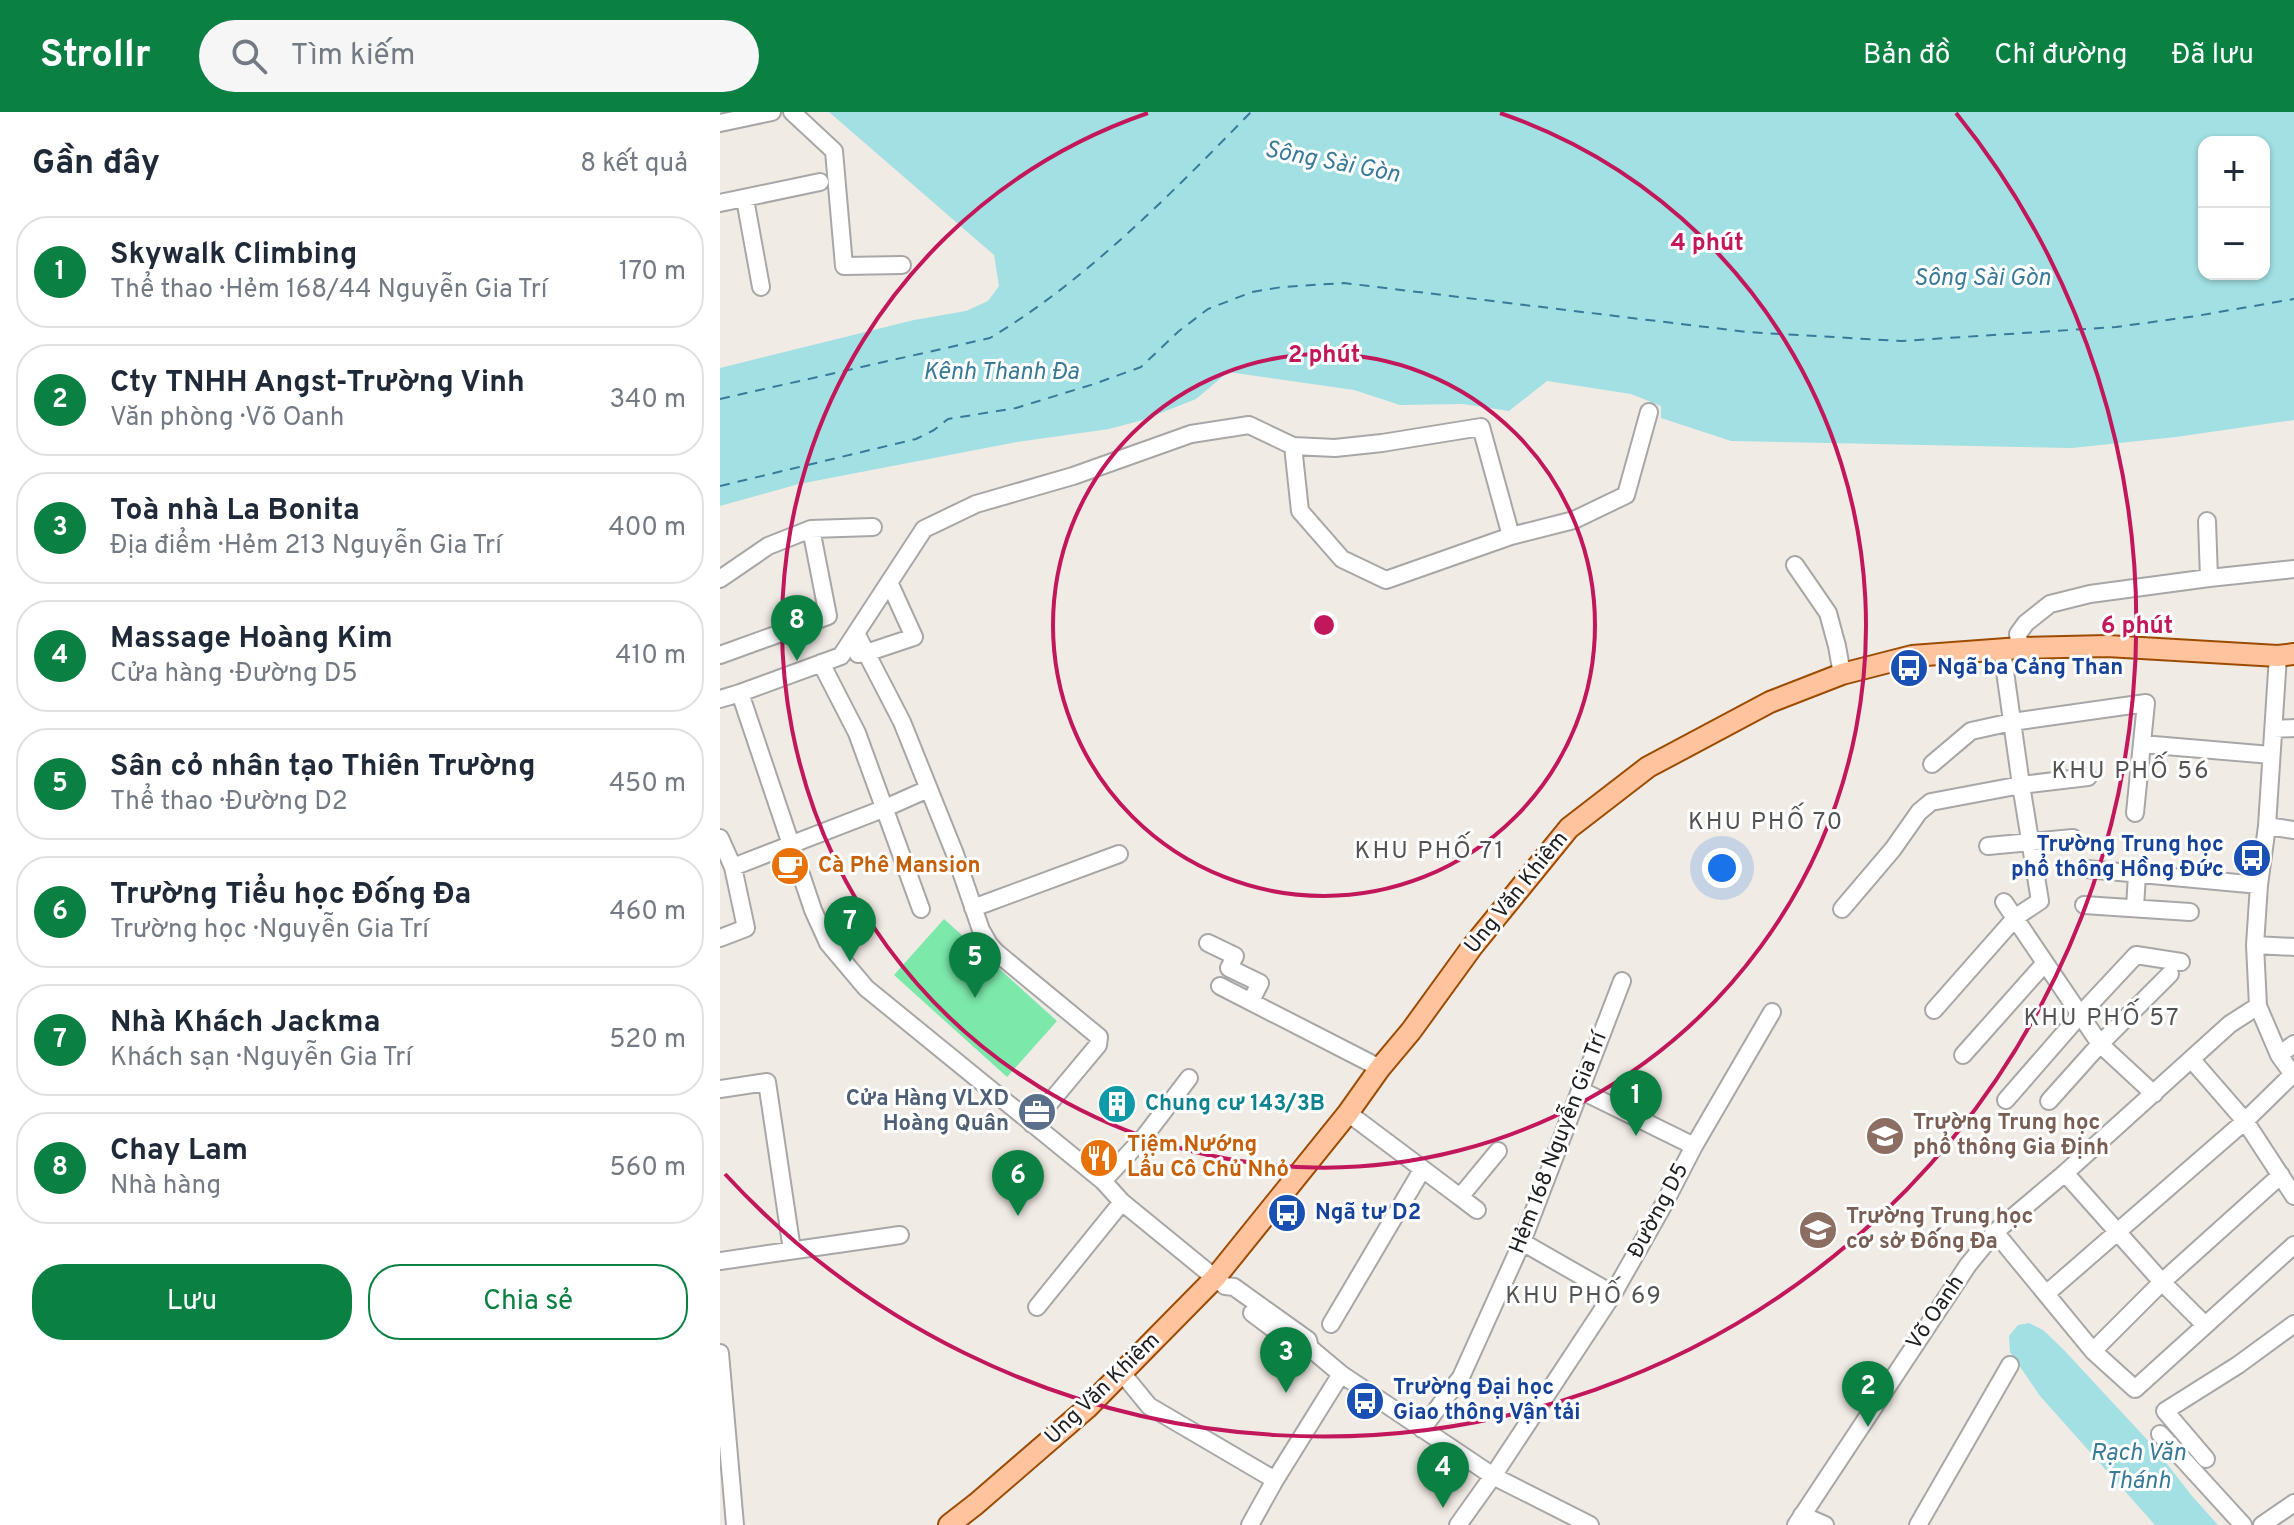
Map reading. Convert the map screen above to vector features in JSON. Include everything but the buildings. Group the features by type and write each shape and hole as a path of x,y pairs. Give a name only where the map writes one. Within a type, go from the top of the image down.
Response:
{"main road":[{"name":"Ung Văn Khiêm","path":"949,1525 1066,1427 1220,1282 1472,947 1569,828 1648,767 1770,702 1842,674 1912,656 2107,646 2286,655"}],"street":[{"path":"723,119 772,112"},
{"path":"792,112 834,151 844,266 902,265"},
{"path":"720,203 820,182"},
{"path":"745,199 761,287"},
{"path":"1293,446 1300,511 1342,559 1386,580 1511,536 1574,520 1626,495 1649,412"},
{"path":"841,656 924,529 976,504 1073,476 1191,434 1249,425 1293,446 1335,448 1481,427 1511,536"},
{"path":"2207,521 2209,578"},
{"path":"720,579 768,546 811,529 873,527"},
{"path":"720,655 828,616 811,529"},
{"path":"1795,565 1828,613 1842,674"},
{"path":"1934,1010 2016,917 2040,901 2012,722 2011,649 2026,623 2050,604 2090,594 2294,569"},
{"path":"720,699 841,656 866,653 914,637 889,582"},
{"path":"856,633 902,722 989,944 1099,1037 1098,1045 1032,1124"},
{"path":"2046,1294 2245,1121 2293,1075 2279,1055 2258,1006 2255,945 2271,755 2286,655"},
{"path":"821,663 857,733 921,909"},
{"path":"740,693 813,910 828,943 866,988 1103,1181 1122,1202 1220,1282 1228,1295 1300,1349 1310,1348 1341,1374 1493,1476 1568,1520 1590,1525"},
{"path":"1932,764 1971,731 2012,722 2146,703 2135,813"},
{"path":"2274,729 2294,728"},
{"path":"2142,744 2271,755"},
{"path":"1842,909 1893,849 1919,812 1935,800 2088,777"},
{"path":"733,867 928,789"},
{"path":"2267,826 2294,830"},
{"path":"720,838 733,867 746,928 720,938"},
{"path":"1988,846 2073,838"},
{"path":"973,908 1119,854"},
{"path":"2087,869 2259,885"},
{"path":"2135,908 2137,874"},
{"path":"2004,902 2100,1044 2154,1094"},
{"path":"2084,905 2190,912"},
{"path":"1208,943 1235,956 1229,968 1260,983 1251,1001"},
{"path":"2255,945 2294,947"},
{"path":"2006,1100 2136,955 2176,968 2100,1044 2049,1101"},
{"path":"1963,1055 2045,963"},
{"name":"Hẻm 168 Nguyễn Gia Trí","path":"1422,1429 1461,1377 1522,1242 1622,981"},
{"path":"1220,986 1380,1068"},
{"name":"Võ Oanh","path":"1799,1520 1968,1265 1995,1232 2230,1024 2258,1006"},
{"name":"Đường D5","path":"1458,1525 1613,1294 1772,1012"},
{"path":"2279,1055 2294,1044"},
{"path":"2192,1060 2245,1121 2294,1196"},
{"path":"1103,1181 1144,1137 1189,1078"},
{"path":"720,1089 767,1082 792,1250"},
{"path":"1580,1090 1694,1146"},
{"path":"1348,1113 1477,1210"},
{"path":"1460,1197 1498,1151"},
{"path":"1331,1324 1422,1170"},
{"path":"2065,1173 2162,1282 2205,1325"},
{"path":"2093,1351 2162,1282 2281,1175"},
{"path":"1037,1307 1122,1202"},
{"path":"1995,1232 2093,1351 2135,1389 2294,1245"},
{"path":"720,1261 900,1235"},
{"path":"1522,1242 1613,1294"},
{"path":"2206,1459 2165,1411 2238,1365 2294,1324"},
{"path":"720,1353 735,1525"},
{"path":"1918,1525 2010,1365"},
{"path":"1122,1373 1149,1406 1275,1480"},
{"path":"1250,1525 1341,1374"},
{"path":"2160,1434 2243,1525"},
{"path":"2262,1525 2294,1503"},
{"path":"1799,1520 1825,1525"}],"green space":[{"path":"944,919 1057,1021 1007,1077 894,975"}],"water":[{"name":"Sông Sài Gòn","path":"829,112 2294,112 2294,420 2072,448 1731,441 1661,418 1661,406 1631,394 1547,381 1509,411 1463,404 1400,405 1354,390 1228,372 1196,399 1143,420 1109,429 1017,442 799,484 720,506 720,368 914,320 966,311 988,301 999,286 994,255"},
{"name":"Rạch Văn Thánh","path":"2029,1323 2043,1330 2063,1349 2153,1446 2218,1525 2155,1525 2040,1396 2010,1352 2009,1336 2018,1325"}],"ferry route":[{"path":"720,399 990,338 1061,290 1127,234 1251,112"},
{"path":"720,486 916,439 948,419 1016,408 1094,384 1141,367 1208,309 1252,292 1282,287 1344,283 1747,332 1901,341 2116,327 2294,299"}],"place":[{"name":"Chay Lam","path":"797,661"},
{"name":"Ngã ba Cảng Than","path":"1909,668"},
{"name":"Trường Trung học phổ thông Hồng Đức","path":"2252,858"},
{"name":"Cà Phê Mansion","path":"790,866"},
{"name":"Nhà Khách Jackma","path":"850,962"},
{"name":"Sân cỏ nhân tạo Thiên Trường","path":"975,998"},
{"name":"Chung cư 143/3B","path":"1117,1104"},
{"name":"Cửa Hàng VLXD Hoàng Quân","path":"1037,1112"},
{"name":"Skywalk Climbing","path":"1636,1136"},
{"name":"Trường Trung học phổ thông Gia Định","path":"1885,1136"},
{"name":"Tịệm Nướng Lẩu Cô Chủ Nhỏ","path":"1099,1158"},
{"name":"Ngã tư D2","path":"1287,1213"},
{"name":"Trường Tiểu học Đống Đa","path":"1018,1216"},
{"name":"Trường Trung học cơ sở Đống Đa","path":"1818,1230"},
{"name":"Toà nhà La Bonita","path":"1286,1393"},
{"name":"Trường Đại học Giao thông Vận tải","path":"1365,1401"},
{"name":"Cty TNHH Angst-Trường Vinh","path":"1868,1427"},
{"name":"Massage Hoàng Kim","path":"1443,1508"}],"district":[{"name":"KHU PHỐ 56","path":"2131,772"},
{"name":"KHU PHỐ 70","path":"1766,823"},
{"name":"KHU PHỐ 71","path":"1430,852"},
{"name":"KHU PHỐ 57","path":"2102,1019"},
{"name":"KHU PHỐ 69","path":"1584,1297"}],"water label":[{"name":"Kênh Thanh Đa","path":"1001,373"}]}
